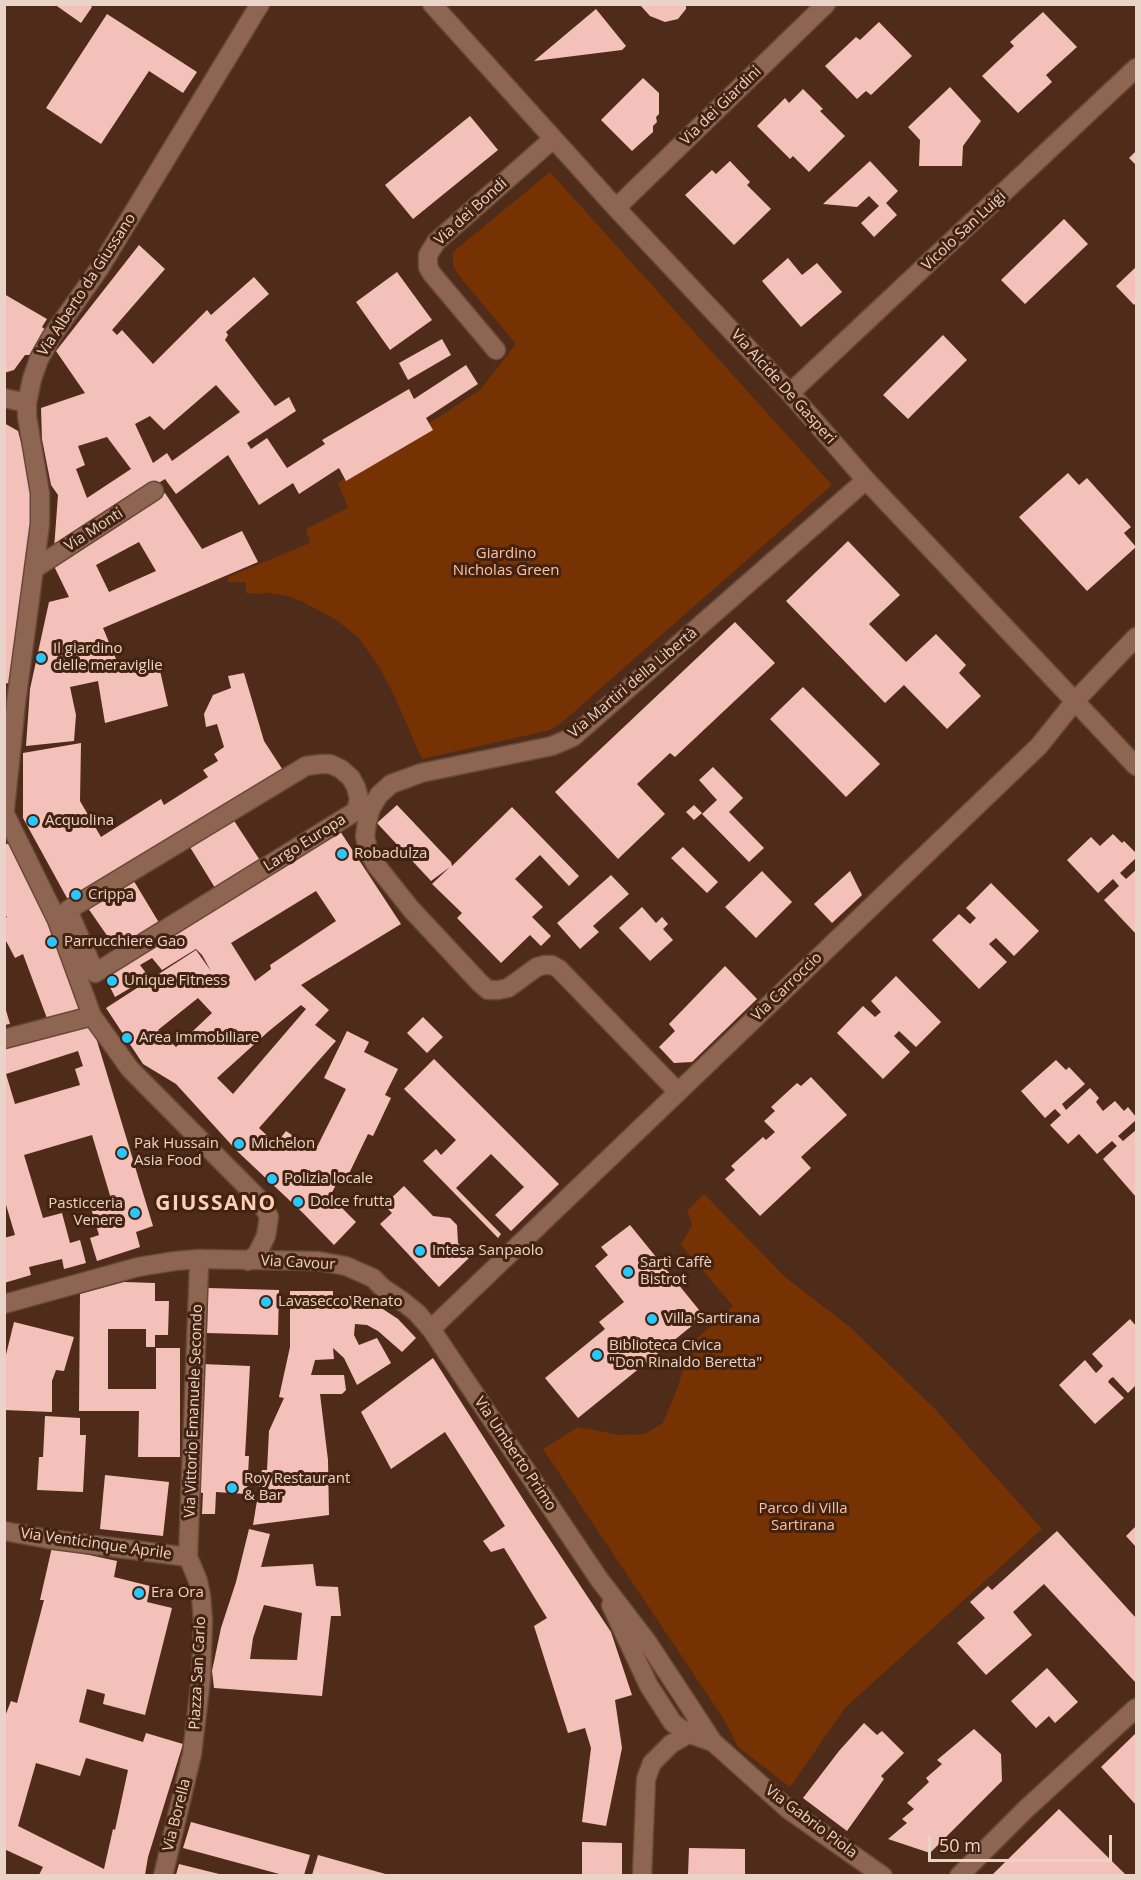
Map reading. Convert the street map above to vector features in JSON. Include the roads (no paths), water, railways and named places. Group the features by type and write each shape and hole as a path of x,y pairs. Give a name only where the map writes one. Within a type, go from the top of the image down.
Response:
{"street":[{"name":"Via Alberto da Giussano","path":"5,817 16,703 40,524 40,493 27,416 32,379 39,359 52,336 99,269 260,4"},
{"name":"Via Alcide De Gasperi","path":"432,4 616,208 790,393 867,480 1137,766"},
{"name":"Via dei Giardini","path":"616,208 826,4"},
{"name":"Vicolo San Luigi","path":"790,393 1137,68"},
{"name":"Via dei Bondi","path":"496,350 432,274 428,267 428,255 436,242 553,139"},
{"path":"4,398 27,403"},
{"name":"Via Martiri della Libertà","path":"678,1092 559,969 552,965 537,968 508,988 488,990 480,983 411,909 376,865 368,850 365,836 371,808 379,795 392,784 421,773 552,746 573,737 867,480"},
{"name":"Via Monti","path":"34,569 154,491"},
{"name":"Via Carroccio","path":"431,1329 1039,746 1075,701 1137,637"},
{"name":"Largo Europa","path":"330,764 341,768 351,777 356,787 359,799 356,812 95,973 68,910 306,766 330,764"},
{"path":"5,817 57,920 92,1016 130,1069 257,1197 269,1217 280,1252 288,1264"},
{"path":"4,1039 92,1016"},
{"path":"248,1261 257,1254 265,1239 269,1217"},
{"name":"Via Cavour","path":"4,1304 152,1264 199,1259 248,1261 344,1271 376,1287 383,1288 401,1300 431,1329"},
{"name":"Via Cavour","path":"152,1264 171,1267 288,1264"},
{"name":"Via Vittorio Emanuele Secondo","path":"188,1557 199,1266"},
{"name":"Via Umberto Primo","path":"431,1329 599,1579 648,1643 694,1712"},
{"name":"Via Venticinque Aprile","path":"4,1531 188,1557"},
{"name":"Piazza San Carlo","path":"188,1557 198,1581 203,1620 201,1679 192,1754"},
{"name":"Via Umberto Primo","path":"599,1579 644,1676 663,1708"},
{"name":"Via Gabrio Piola","path":"663,1708 674,1723 687,1733 713,1742"},
{"path":"959,1875 1026,1809 1137,1708"},
{"path":"642,1875 646,1779 652,1763 660,1754 687,1733 692,1732 694,1712"},
{"name":"Via Gabrio Piola","path":"694,1712 713,1742 789,1810 883,1875"},
{"name":"Via Borella","path":"163,1875 192,1754"}],"place":[{"name":"Il giardino delle meraviglie","path":"41,658"},
{"name":"Acquolina","path":"33,821"},
{"name":"Robadulza","path":"342,854"},
{"name":"Crippa","path":"76,895"},
{"name":"Parrucchiere Gao","path":"52,942"},
{"name":"Unique Fitness","path":"112,981"},
{"name":"Area immobiliare","path":"127,1038"},
{"name":"Michelon","path":"239,1144"},
{"name":"Pak Hussain Asia Food","path":"122,1153"},
{"name":"Polizia locale","path":"272,1179"},
{"name":"Dolce frutta","path":"298,1202"},
{"name":"Pasticceria Venere","path":"135,1213"},
{"name":"Intesa Sanpaolo","path":"420,1251"},
{"name":"Sartì Caffè Bistrot","path":"628,1272"},
{"name":"Lavasecco Renato","path":"266,1302"},
{"name":"Villa Sartirana","path":"652,1319"},
{"name":"Biblioteca Civica \"Don Rinaldo Beretta\"","path":"597,1355"},
{"name":"Roy Restaurant & Bar","path":"232,1488"},
{"name":"Era Ora","path":"139,1593"}],"district":[{"name":"GIUSSANO","path":"216,1204"}],"park label":[{"name":"Giardino Nicholas Green","path":"506,562"},
{"name":"Parco di Villa Sartirana","path":"803,1518"}]}
